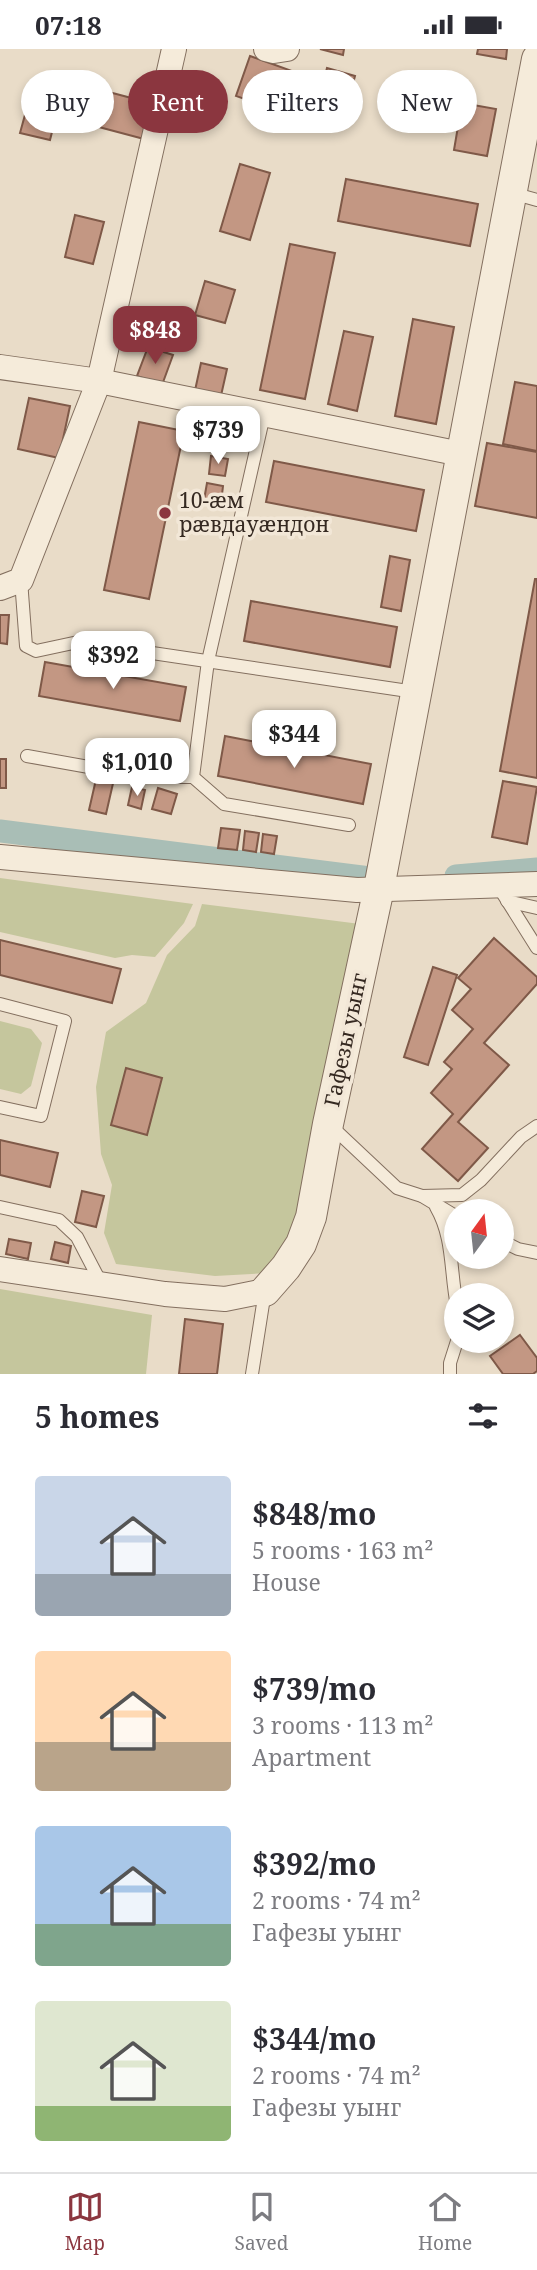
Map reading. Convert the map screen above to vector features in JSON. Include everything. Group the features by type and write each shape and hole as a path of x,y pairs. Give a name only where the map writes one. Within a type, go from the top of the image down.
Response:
{"street":[{"path":"10,584 99,381 174,49"},
{"path":"266,49 287,49"},
{"name":"Гафезы уынг","path":"265,1290 286,1267 301,1244 312,1217 328,1124 379,888 461,454 524,197 537,59"},
{"path":"0,367 99,381 461,454"},
{"path":"0,857 357,890 379,888 502,894 537,884"},
{"path":"0,1269 165,1294 225,1299 265,1290"}],"lane":[{"path":"193,777 208,661 264,415"},
{"path":"10,584 26,646 36,651 78,642 416,692"},
{"path":"27,756 145,777 193,777 224,804 349,825"},
{"path":"502,894 537,908"},
{"path":"502,894 537,949"},
{"path":"0,1005 65,1021 41,1116 0,1107"},
{"path":"328,1124 397,1188 422,1196 444,1210"},
{"path":"422,1196 462,1195 481,1180 521,1137 537,1126"},
{"path":"434,1204 445,1222 453,1283"},
{"path":"0,1207 60,1220 77,1237 101,1283"},
{"path":"514,1247 537,1253"},
{"path":"252,1374 265,1290"},
{"path":"450,1374 453,1353"}],"green space":[{"path":"0,878 193,904 184,923 155,957 132,955 115,958 0,932"},
{"path":"202,904 368,925 321,1222 267,1273 215,1276 116,1264 104,1233 112,1185 101,1154 96,1087 106,1032 146,1003 167,955 195,926"},
{"path":"0,1021 31,1029 42,1043 31,1086 21,1094 0,1089"},
{"path":"0,1289 152,1315 146,1374 0,1374"}],"building":[{"path":"320,49 344,49 343,55"},
{"path":"478,49 507,49 506,59 477,54"},
{"path":"250,56 289,70 245,70"},
{"path":"242,79 242,98 236,96"},
{"path":"114,93 128,97 128,133 146,133 144,139 114,131"},
{"path":"477,106 496,109 487,156 454,150 457,133 477,133"},
{"path":"21,129 21,133 52,133 50,140 20,133"},
{"path":"240,164 270,173 250,240 220,231"},
{"path":"346,179 478,204 470,246 338,221"},
{"path":"75,215 104,222 93,264 65,257"},
{"path":"290,244 335,253 305,399 260,390"},
{"path":"205,281 235,290 225,323 195,315"},
{"path":"413,319 454,327 436,424 395,416"},
{"path":"344,331 373,337 357,411 328,404"},
{"path":"148,347 173,355 162,385 137,376"},
{"path":"201,363 227,369 220,400 194,395"},
{"path":"515,382 537,386 537,451 503,444"},
{"path":"29,398 70,406 59,458 18,449"},
{"path":"139,422 184,431 149,599 104,590"},
{"path":"215,431 232,433 229,450 212,448"},
{"path":"487,443 537,452 537,518 475,506"},
{"path":"211,456 228,459 225,476 209,474"},
{"path":"274,461 424,490 416,531 266,502"},
{"path":"207,483 223,486 221,503 204,500"},
{"path":"390,556 410,560 401,611 381,607"},
{"path":"537,579 537,778 500,771"},
{"path":"251,601 397,627 390,667 244,641"},
{"path":"0,615 9,615 7,644 0,643"},
{"path":"45,662 186,687 180,721 39,696"},
{"path":"225,736 371,764 363,804 218,776"},
{"path":"0,759 6,759 6,788 0,788"},
{"path":"97,775 114,779 106,814 89,810"},
{"path":"503,781 537,787 527,844 492,837"},
{"path":"132,787 145,790 141,809 128,805"},
{"path":"158,788 177,794 171,814 152,809"},
{"path":"221,828 240,830 237,850 218,848"},
{"path":"245,831 259,833 256,852 243,850"},
{"path":"263,834 277,836 274,854 261,852"},
{"path":"494,938 537,977 537,984 484,1043 509,1065 458,1122 488,1148 458,1181 422,1149 453,1114 431,1093 452,1069 444,1062 473,1029 452,1010 471,989 458,978"},
{"path":"0,940 121,969 112,1003 0,975"},
{"path":"433,967 457,975 428,1065 404,1057"},
{"path":"126,1068 162,1078 147,1135 111,1125"},
{"path":"0,1140 58,1153 50,1187 0,1175"},
{"path":"82,1191 104,1196 96,1227 75,1222"},
{"path":"9,1239 31,1243 28,1259 6,1254"},
{"path":"55,1242 71,1246 68,1263 51,1259"},
{"path":"185,1319 223,1324 217,1374 179,1374"},
{"path":"520,1335 537,1358 537,1371 533,1374 503,1374 490,1356 494,1353 514,1353 514,1339"}],"waterway":[{"path":"0,831 370,878"},
{"path":"456,876 537,869"}],"place":[{"name":"10-æм рӕвдауӕндон","path":"165,513"}]}
